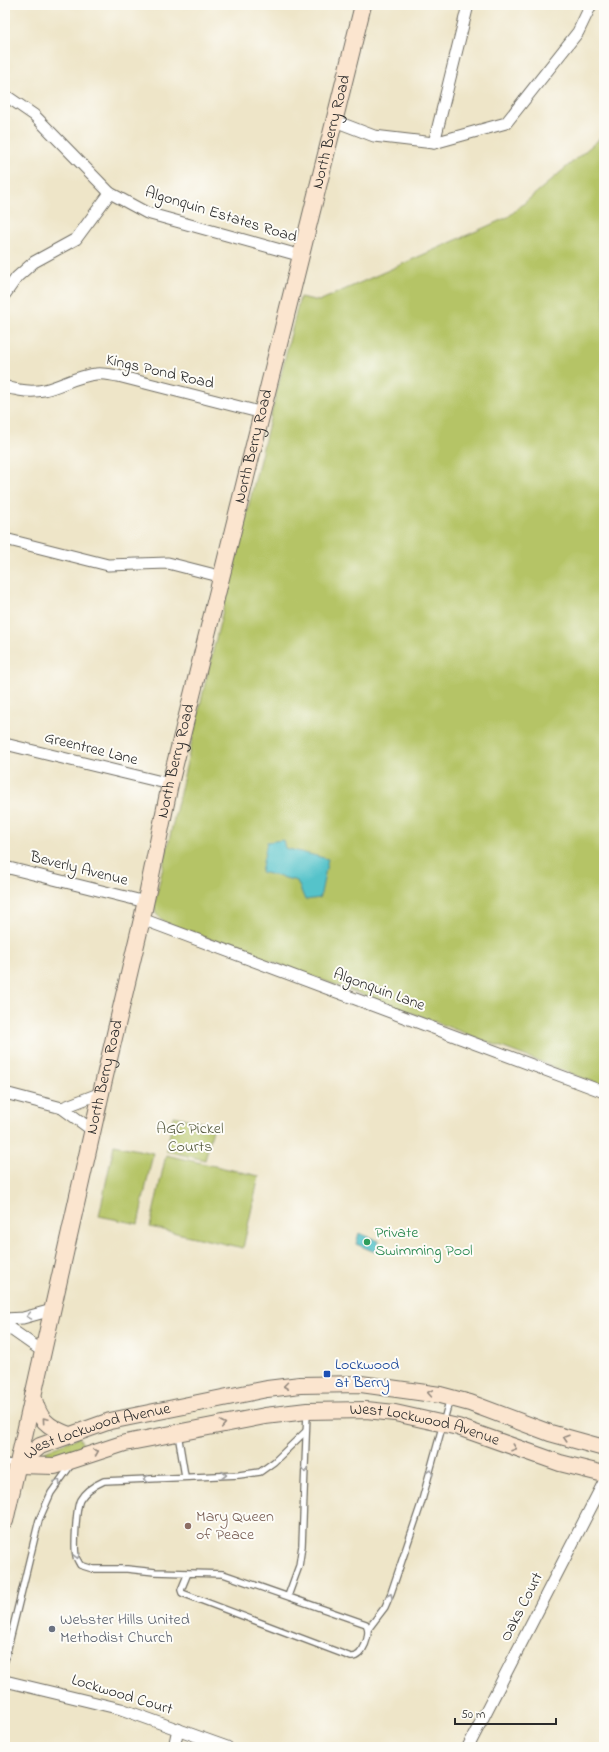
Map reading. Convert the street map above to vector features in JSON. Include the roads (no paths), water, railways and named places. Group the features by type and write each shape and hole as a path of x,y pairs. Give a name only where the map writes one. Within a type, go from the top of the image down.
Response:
{"main road":[{"name":"North Berry Road","path":"5,1521 11,1463 33,1394 92,1130 142,920 170,784 363,5"},
{"name":"West Lockwood Avenue","path":"11,1463 40,1446 110,1421 268,1389 305,1385 361,1384 405,1389 450,1398 586,1445 604,1448"},
{"path":"305,1385 307,1411"},
{"path":"33,1394 37,1410 43,1420 54,1429 70,1435"},
{"path":"175,1407 178,1433"},
{"name":"West Lockwood Avenue","path":"11,1463 55,1466 125,1443 265,1416 307,1411 366,1410 395,1413 443,1424 560,1463 604,1474"}],"street":[{"path":"434,144 468,5"},
{"path":"335,121 374,136 434,144 506,123 578,32 591,5"},
{"name":"Algonquin Estates Road","path":"5,96 34,115 110,193 147,213 302,256"},
{"path":"5,294 17,277 34,262 76,238 110,193"},
{"name":"Kings Pond Road","path":"5,386 31,392 52,389 70,380 97,374 118,376 262,414"},
{"path":"5,539 108,565 168,563 222,577"},
{"name":"Greentree Lane","path":"5,744 170,784"},
{"name":"Beverly Avenue","path":"5,867 146,902"},
{"name":"Algonquin Lane","path":"142,920 604,1092"},
{"path":"5,1093 62,1108 92,1130"},
{"path":"62,1108 101,1093"},
{"path":"5,1319 23,1318 52,1310"},
{"path":"5,1325 42,1351"},
{"name":"Oaks Court","path":"468,1747 604,1482"},
{"name":"Lockwood Court","path":"5,1681 102,1703 227,1747"},
{"path":"174,1747 178,1729"}],"lane":[{"path":"188,1573 181,1590 182,1593 351,1657 356,1657 360,1654 369,1628 385,1607 391,1593 421,1504 450,1398"},
{"path":"288,1596 299,1566 302,1546 307,1411"},
{"path":"306,1431 274,1462 260,1472 239,1475 185,1476 104,1481 97,1484 81,1498 76,1511 76,1557 80,1565 93,1569 127,1569 223,1574 366,1624 369,1628"},
{"path":"178,1433 185,1476"},
{"path":"5,1660 39,1520 51,1493 74,1460"}],"water":[{"path":"283,840 285,848 328,859 320,898 305,900 297,881 261,872 267,842"},
{"name":"Private Swimming Pool","path":"359,1233 379,1241 375,1252 356,1244"}],"place":[{"name":"Private Swimming Pool","path":"367,1242"},
{"name":"Lockwood at Berry","path":"327,1374"},
{"name":"Mary Queen of Peace","path":"188,1526"},
{"name":"Webster Hills United Methodist Church","path":"52,1629"}],"park label":[{"name":"AGC Pickel Courts","path":"190,1138"}]}
